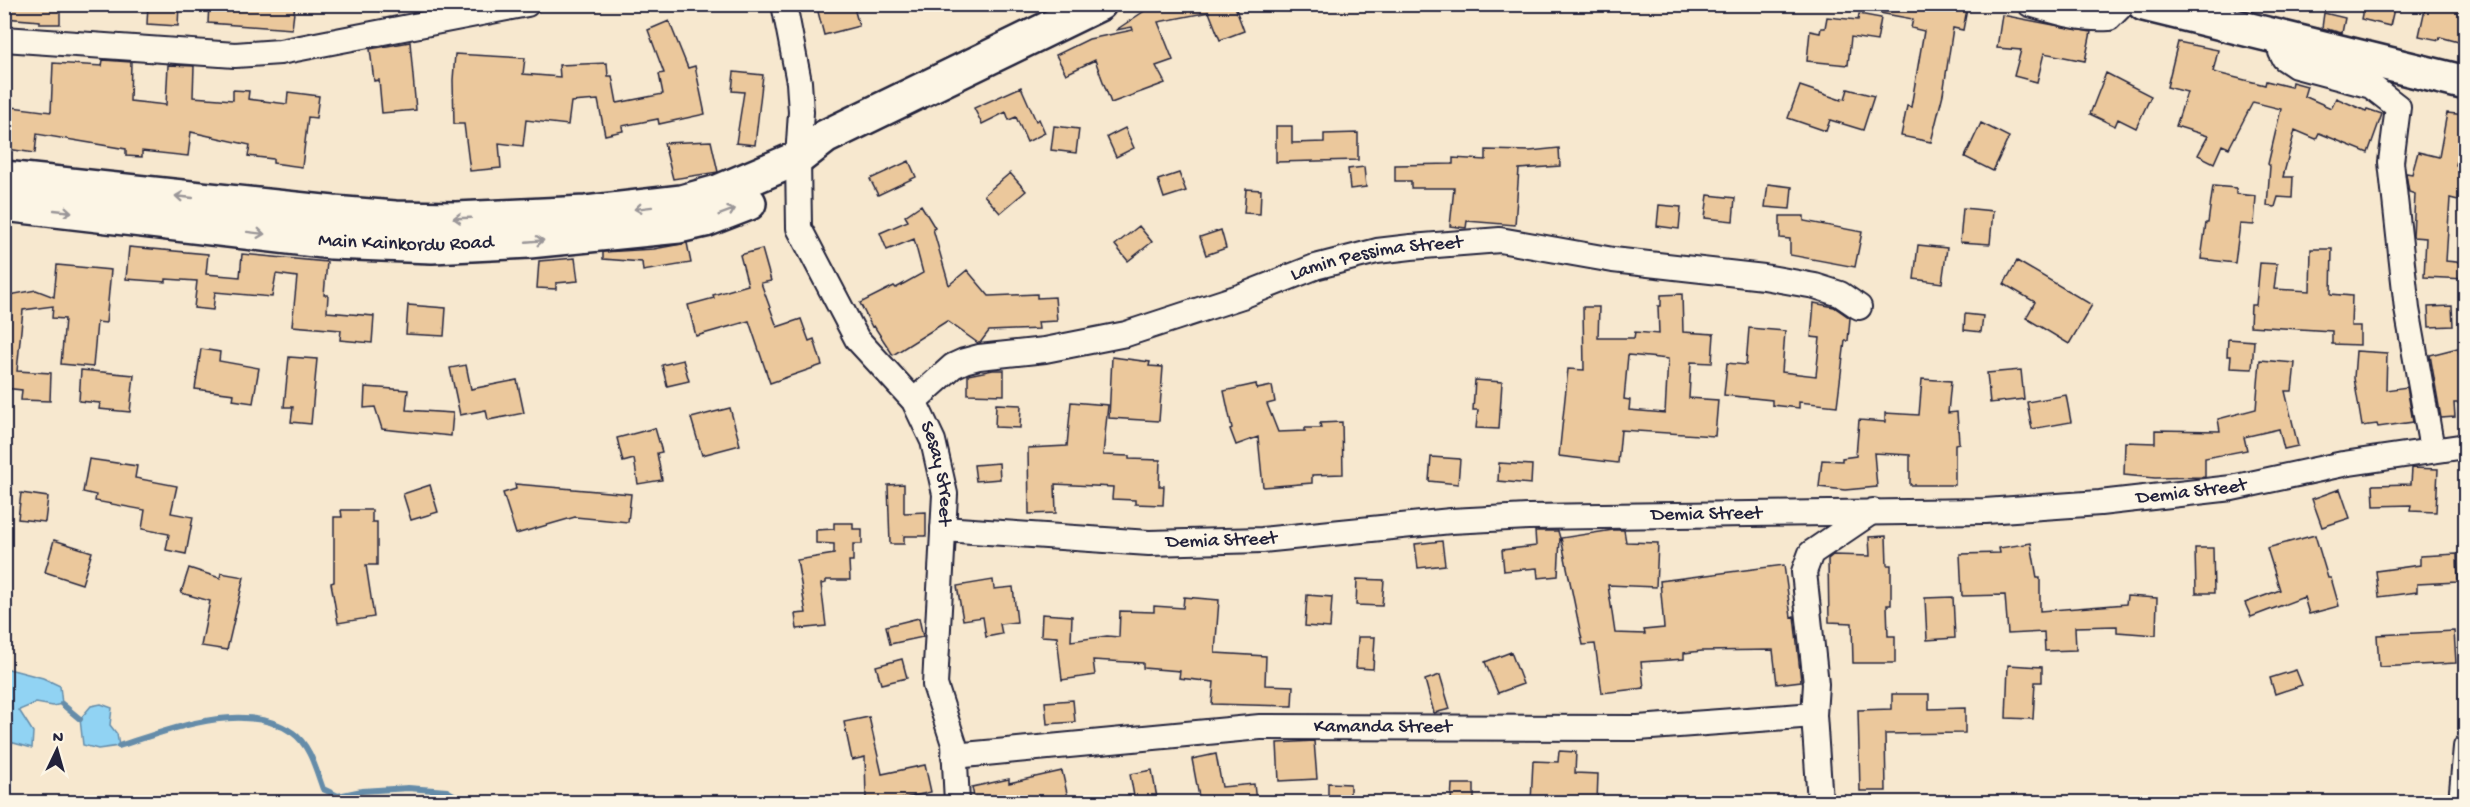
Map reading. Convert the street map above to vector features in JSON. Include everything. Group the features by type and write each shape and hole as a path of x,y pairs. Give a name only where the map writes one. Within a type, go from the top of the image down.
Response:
{"main road":[{"path":"4,178 332,228 395,218 456,219 645,208 682,202 799,169 825,137 1099,4"},
{"path":"2144,4 2466,83"},
{"name":"Main Kainkordu Road","path":"4,204 332,228"}],"street":[{"path":"4,39 235,55 280,52 527,4"},
{"name":"Sesay Street","path":"784,4 799,82 801,123 799,228 857,339 914,401 933,441 945,494 936,686 954,744 957,802"},
{"path":"2030,4 2078,17 2097,19 2109,18 2123,4"},
{"path":"2280,38 2284,58 2296,66 2371,86 2398,107 2391,162 2407,309 2432,449"},
{"name":"Lamin Pessima Street","path":"914,401 953,366 964,361 979,357 1045,350 1126,334 1242,296 1316,267 1377,251 1459,242 1500,240 1613,260 1764,277 1815,286 1840,294 1859,307"},
{"name":"Demia Street","path":"943,529 1149,543 1263,540 1451,521 1528,517 1985,511 2100,503 2232,488 2343,464 2432,449 2466,446"},
{"path":"1820,802 1814,715 1816,684 1804,572 1807,561 1820,546 1874,511"},
{"name":"Kamanda Street","path":"954,756 1260,727 1638,728 1814,715"},
{"path":"2461,802 2466,747"}],"water":[{"path":"5,668 43,678 60,686 62,704 53,706 36,703 19,710 33,732 32,748 10,742 5,735"},
{"path":"101,704 112,708 110,725 117,734 119,746 98,749 83,745 80,719 91,706"}],"building":[{"path":"4,4 60,4 60,24 40,24 40,21 4,18"},
{"path":"148,4 179,4 178,26 147,24"},
{"path":"209,4 295,4 292,29 208,23"},
{"path":"816,4 853,4 859,26 824,35"},
{"path":"1155,4 1234,4 1244,31 1220,40 1209,12 1158,22 1173,60 1156,66 1165,83 1111,103 1095,60 1066,74 1056,55 1089,39 1133,30 1132,27 1116,30"},
{"path":"1880,4 1968,4 1963,30 1953,28 1943,94 1931,142 1901,136 1907,106 1911,107 1924,31 1911,28 1913,19 1880,13"},
{"path":"2364,4 2385,4 2384,7 2394,9 2390,26 2361,19"},
{"path":"2426,4 2466,11 2466,44 2440,37 2439,40 2419,36"},
{"path":"2324,13 2345,18 2342,33 2322,28"},
{"path":"1859,14 1881,18 1877,41 1851,37 1848,65 1807,61 1810,31 1820,33 1821,28 1825,28 1827,17 1858,20"},
{"path":"2002,15 2091,32 2085,61 2044,53 2037,82 2014,76 2021,50 1997,48"},
{"path":"669,21 688,68 695,66 705,114 659,124 658,119 622,126 623,131 605,135 598,100 571,102 568,125 526,120 523,146 499,143 501,168 470,171 464,124 454,124 455,54 525,58 523,74 560,77 559,65 607,63 608,76 612,76 617,103 663,94 659,74 664,73 648,30"},
{"path":"410,42 416,110 382,113 379,80 374,81 370,49"},
{"path":"2178,42 2218,50 2213,72 2265,85 2266,81 2291,87 2292,82 2307,86 2304,96 2331,108 2336,98 2366,111 2367,109 2382,114 2368,153 2319,133 2316,139 2295,130 2283,177 2293,177 2292,198 2278,197 2275,207 2267,206 2270,166 2268,164 2281,109 2253,102 2229,148 2222,145 2214,163 2198,155 2208,136 2176,126 2187,92 2167,87"},
{"path":"103,60 131,62 130,101 166,105 168,65 194,66 193,97 233,100 233,90 249,91 248,99 287,104 288,92 319,96 316,118 308,117 302,167 273,163 273,159 248,156 250,145 191,132 188,156 142,151 142,157 126,156 126,149 37,134 35,153 7,149 12,107 51,112 53,63 102,66"},
{"path":"734,72 763,75 755,145 736,143 744,92 732,91"},
{"path":"2106,73 2151,96 2136,128 2118,119 2115,126 2090,114"},
{"path":"1800,86 1841,100 1845,99 1848,89 1874,96 1863,130 1830,120 1826,131 1788,118"},
{"path":"1021,87 1036,121 1039,119 1045,133 1027,142 1016,117 1009,120 1006,112 982,124 974,108"},
{"path":"2447,113 2466,115 2466,135 2463,135 2456,165 2466,167 2466,202 2450,198 2446,261 2466,263 2466,279 2424,277 2426,238 2413,237 2415,194 2409,192 2406,173 2412,174 2418,152 2439,157"},
{"path":"1981,123 2009,137 1993,171 1965,157"},
{"path":"1054,126 1079,129 1076,153 1051,150"},
{"path":"1276,126 1292,126 1292,143 1324,142 1324,134 1358,133 1358,160 1276,162"},
{"path":"1125,128 1134,148 1116,157 1107,137"},
{"path":"711,141 718,172 673,179 664,143"},
{"path":"1559,148 1560,166 1519,169 1515,225 1467,221 1466,228 1450,226 1454,188 1411,188 1411,181 1395,181 1395,165 1453,164 1453,158 1486,160 1486,150 1530,151"},
{"path":"909,161 916,177 878,195 870,179"},
{"path":"1364,167 1366,187 1350,189 1348,169"},
{"path":"1010,173 1026,191 1000,213 984,195"},
{"path":"1179,173 1186,191 1164,198 1158,180"},
{"path":"1768,184 1792,187 1790,209 1765,207"},
{"path":"2213,186 2236,188 2236,194 2256,196 2254,225 2240,224 2235,263 2201,259"},
{"path":"1246,189 1261,190 1260,214 1244,213"},
{"path":"1708,195 1735,198 1733,221 1705,218"},
{"path":"921,205 935,228 933,229 949,285 967,270 989,296 1037,294 1037,298 1055,297 1057,321 1038,322 1039,329 989,331 978,343 947,321 893,355 874,326 872,327 860,303 894,286 896,288 923,273 914,239 887,250 880,233 908,221 905,216"},
{"path":"1659,205 1681,207 1679,229 1657,226"},
{"path":"1963,208 1993,211 1990,244 1960,242"},
{"path":"1780,216 1804,216 1804,221 1862,232 1855,267 1790,255 1790,239 1780,238"},
{"path":"1139,226 1152,242 1128,261 1115,245"},
{"path":"1221,230 1226,248 1206,255 1200,237"},
{"path":"687,243 691,263 643,271 642,262 603,259 603,252 654,249"},
{"path":"1918,245 1947,248 1942,283 1914,279"},
{"path":"129,247 208,254 206,274 240,277 242,254 327,262 324,295 328,295 327,312 374,316 372,343 340,340 341,330 292,326 297,277 276,274 272,297 215,292 213,310 194,308 197,281 166,279 166,282 126,279"},
{"path":"762,249 771,281 761,283 777,327 801,319 809,341 814,339 822,365 770,383 749,321 696,336 688,305 748,285 740,255"},
{"path":"2311,249 2332,249 2331,294 2352,296 2351,326 2360,326 2360,345 2332,344 2332,331 2250,326 2251,305 2256,305 2260,263 2277,264 2274,289 2310,291"},
{"path":"575,258 578,281 556,283 556,289 537,288 539,261"},
{"path":"2017,261 2092,305 2069,344 2026,318 2035,302 2004,284"},
{"path":"57,265 111,270 106,323 97,322 93,367 61,364 65,319 52,318 53,306 23,310 17,371 51,373 50,401 21,400 22,390 4,388 4,296 36,290 54,297"},
{"path":"1682,294 1683,332 1714,334 1712,363 1691,362 1689,398 1718,400 1715,436 1621,430 1618,463 1559,456 1568,369 1584,370 1583,307 1599,307 1598,338 1634,338 1635,332 1659,334 1658,306 1661,306 1661,295","holes":["1628,355 1668,359 1665,413 1629,410 1630,400 1624,399"]},
{"path":"1814,303 1834,307 1850,318 1837,406 1799,402 1799,408 1772,405 1772,400 1724,395 1727,363 1746,365 1749,328 1785,331 1782,372 1816,376 1820,338 1811,337"},
{"path":"408,305 446,308 444,336 406,334"},
{"path":"2452,306 2453,326 2429,327 2428,307"},
{"path":"1965,314 1983,316 1981,332 1964,330"},
{"path":"2228,339 2254,341 2252,369 2230,368 2231,356 2227,356"},
{"path":"2458,348 2463,371 2466,371 2466,403 2454,403 2455,417 2441,418 2430,355"},
{"path":"201,349 220,352 219,361 259,368 253,403 233,400 234,394 195,389"},
{"path":"2356,351 2387,353 2386,390 2407,387 2413,422 2378,427 2377,424 2362,426 2354,378"},
{"path":"289,357 317,359 311,424 291,422 293,407 284,407"},
{"path":"1112,357 1150,362 1149,366 1163,367 1159,421 1109,418"},
{"path":"683,360 689,381 667,386 662,365"},
{"path":"2260,360 2295,363 2292,391 2285,391 2298,446 2284,449 2279,429 2244,437 2247,450 2205,458 2205,477 2155,478 2124,475 2125,442 2155,443 2155,430 2220,431 2218,419 2256,409"},
{"path":"466,365 471,389 517,380 524,413 488,420 486,410 460,415 450,368"},
{"path":"81,370 134,375 130,412 99,409 100,403 79,401"},
{"path":"1004,370 1004,395 968,394 968,375"},
{"path":"2021,370 2024,399 1990,403 1987,373"},
{"path":"1922,379 1951,381 1948,413 1957,412 1959,443 1955,444 1955,485 1910,485 1910,455 1874,453 1877,487 1845,490 1819,487 1822,460 1842,461 1842,458 1856,456 1859,420 1885,422 1885,413 1919,415"},
{"path":"1475,380 1502,382 1499,429 1476,428 1478,410 1473,410"},
{"path":"1256,384 1257,389 1272,386 1275,402 1267,404 1278,432 1305,431 1305,428 1321,428 1320,423 1342,422 1343,474 1312,475 1312,483 1263,487 1258,437 1236,445 1230,429 1232,428 1224,391"},
{"path":"365,387 408,390 406,410 453,413 451,436 382,429 375,407 364,408"},
{"path":"2066,395 2071,422 2032,429 2027,402"},
{"path":"1071,402 1108,405 1103,455 1160,460 1159,486 1164,486 1163,505 1135,504 1135,500 1112,499 1113,487 1055,484 1056,513 1029,514 1028,448 1067,446"},
{"path":"996,404 1021,405 1020,428 995,427"},
{"path":"730,408 740,445 702,455 691,418"},
{"path":"655,428 662,452 657,453 662,480 638,484 634,459 623,462 617,438"},
{"path":"1431,457 1460,459 1458,484 1429,481"},
{"path":"89,459 137,466 135,478 177,486 171,513 193,517 186,554 166,550 169,534 142,529 145,510 95,501 96,495 83,492"},
{"path":"999,463 1000,479 976,481 974,465"},
{"path":"1499,463 1532,465 1531,484 1498,481"},
{"path":"2412,468 2438,469 2436,512 2410,511 2411,505 2374,506 2373,485 2411,484"},
{"path":"515,484 631,494 628,522 575,517 516,534 503,493 516,489"},
{"path":"904,484 904,513 926,512 926,536 904,536 904,544 890,544 888,485"},
{"path":"430,485 438,512 411,520 403,494"},
{"path":"2340,489 2350,518 2322,527 2312,499"},
{"path":"21,493 48,497 45,522 18,519"},
{"path":"341,510 372,510 372,522 377,522 377,565 366,565 374,617 338,623 331,583 334,582 334,517 342,517"},
{"path":"834,523 853,523 853,529 862,529 862,544 853,544 853,561 849,561 850,580 826,580 826,583 821,584 826,626 797,629 795,614 806,613 797,560 834,554 834,544 816,543 816,530 834,529"},
{"path":"1624,530 1626,542 1658,543 1656,587 1608,585 1615,633 1645,634 1644,630 1664,628 1660,581 1784,565 1791,617 1794,616 1801,681 1777,684 1773,650 1702,651 1684,653 1684,659 1641,662 1644,688 1602,693 1595,644 1583,645 1561,538"},
{"path":"1535,531 1558,531 1560,538 1558,576 1538,578 1537,568 1504,571 1502,550 1536,546"},
{"path":"2315,535 2339,606 2309,614 2304,597 2251,617 2245,603 2280,590 2267,548"},
{"path":"1886,536 1887,565 1891,565 1891,605 1887,605 1888,636 1895,636 1895,663 1853,663 1852,623 1829,622 1828,559 1833,555 1870,556 1869,537"},
{"path":"54,540 92,552 82,584 45,572"},
{"path":"1442,541 1445,565 1418,568 1415,544"},
{"path":"2031,543 2037,578 2040,578 2040,611 2126,604 2127,596 2157,598 2156,635 2117,632 2117,626 2075,627 2076,650 2045,651 2044,632 2008,634 2005,595 1962,596 1960,554 2000,553 1999,548"},
{"path":"2195,548 2213,548 2214,593 2196,593"},
{"path":"2457,554 2458,582 2417,584 2417,592 2379,597 2376,571 2420,565 2420,556"},
{"path":"189,568 220,578 221,573 244,577 227,650 201,646 210,601 181,593"},
{"path":"1357,579 1384,580 1382,606 1356,605"},
{"path":"993,580 994,589 1013,587 1017,622 1000,624 1002,634 986,637 983,617 963,620 957,586"},
{"path":"1307,595 1332,597 1330,628 1305,626"},
{"path":"1184,597 1219,600 1215,653 1266,656 1265,685 1293,686 1292,706 1212,704 1214,682 1179,678 1180,671 1143,668 1143,663 1093,660 1095,675 1062,680 1057,637 1041,636 1042,614 1072,616 1071,641 1107,636 1119,637 1120,611 1154,612 1154,606 1183,608"},
{"path":"1953,597 1955,638 1927,640 1925,598"},
{"path":"919,618 923,637 890,644 886,626"},
{"path":"2454,631 2456,663 2379,667 2377,635"},
{"path":"1358,637 1375,637 1373,669 1356,668"},
{"path":"1511,652 1523,684 1498,693 1485,662"},
{"path":"902,659 907,678 881,684 876,666"},
{"path":"2008,665 2042,667 2042,682 2035,682 2033,719 2006,718"},
{"path":"2296,670 2302,685 2275,694 2270,678"},
{"path":"1440,675 1450,709 1434,713 1425,680"},
{"path":"1892,694 1929,694 1929,709 1965,708 1965,733 1885,734 1886,791 1860,791 1858,710 1892,709"},
{"path":"1073,700 1075,722 1047,724 1045,702"},
{"path":"869,717 882,774 925,765 931,792 901,799 866,799 865,757 852,760 844,722"},
{"path":"1314,741 1317,779 1279,781 1277,743"},
{"path":"1559,751 1576,752 1575,773 1598,774 1597,802 1531,802 1533,761 1558,762"},
{"path":"1216,754 1222,787 1254,784 1256,802 1200,802 1192,759"},
{"path":"1152,770 1157,798 1135,802 1130,774"},
{"path":"1062,771 1069,802 975,802 972,787 1009,779 1009,783"},
{"path":"1328,783 1350,784 1350,802 1328,802"},
{"path":"1452,784 1474,784 1474,802 1451,802"}],"waterway":[{"path":"62,704 80,719"},
{"path":"119,746 183,726 230,718 253,718 274,723 299,738 312,758 323,789 338,796 362,791 408,788 447,791 466,802"}]}
